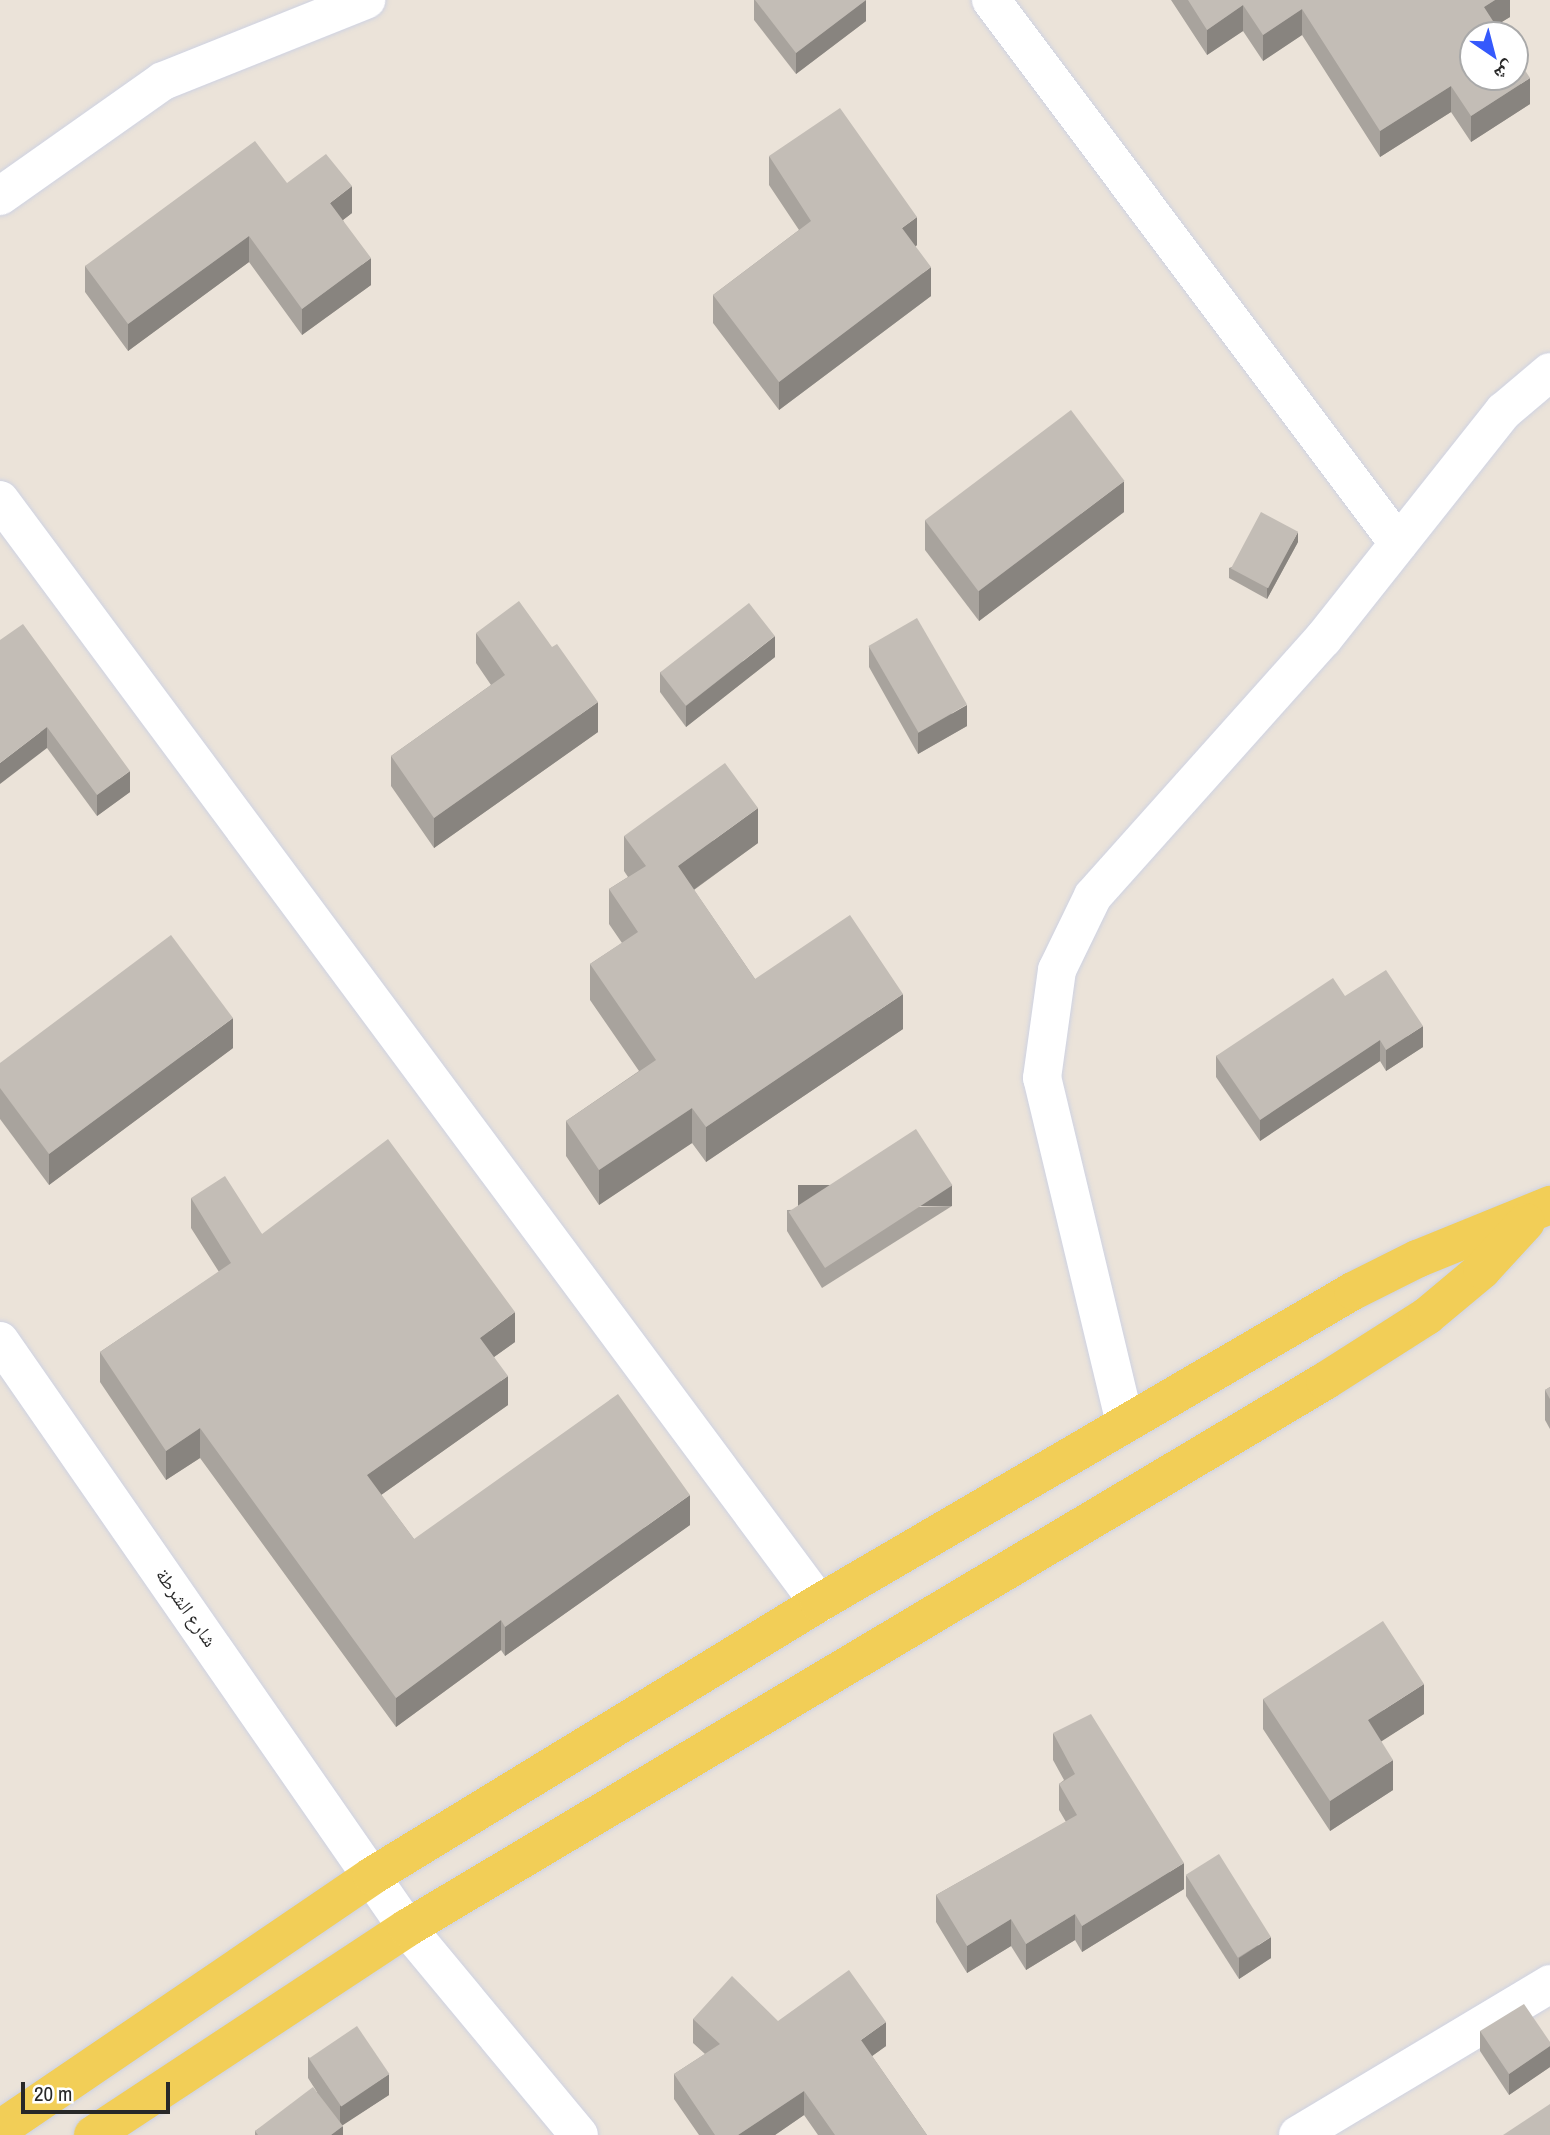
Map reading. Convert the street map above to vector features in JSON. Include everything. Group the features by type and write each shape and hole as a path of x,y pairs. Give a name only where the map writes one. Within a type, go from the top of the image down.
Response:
{"main road":[{"path":"0,2129 372,1876 819,1603 1353,1291 1417,1259 1541,1210"},
{"path":"93,2135 407,1928 1337,1374 1427,1316 1482,1270 1541,1210"}],"street":[{"path":"0,196 163,81 366,0"},
{"path":"991,0 1398,543"},
{"path":"1125,1423 1042,1078 1057,970 1093,895 1323,639 1504,411 1550,372"},
{"path":"0,500 819,1603"},
{"name":"شارع الشرطة","path":"0,1341 407,1928 579,2135"},
{"path":"1298,2135 1550,1984"}],"building":[{"path":"755,0 866,0 796,53"},
{"path":"1188,0 1495,0 1484,7 1493,21 1459,21 1459,91 1510,91 1471,116 1451,86 1380,131 1302,9 1263,35 1243,5 1207,30"},
{"path":"840,108 917,217 902,228 931,267 779,382 713,295 811,221 769,156"},
{"path":"255,141 287,183 326,154 352,186 330,203 371,258 302,309 249,236 128,324 85,266"},
{"path":"1071,410 1125,481 978,591 925,520"},
{"path":"1261,512 1298,532 1268,588 1231,569"},
{"path":"519,601 552,647 557,644 598,702 434,818 391,756 505,675 476,633"},
{"path":"749,603 775,636 686,706 660,673"},
{"path":"917,618 967,705 919,733 869,646"},
{"path":"23,624 130,771 97,795 47,727 0,763 0,640"},
{"path":"725,763 758,808 678,866 755,979 850,915 903,994 706,1127 692,1108 599,1170 566,1121 656,1060 590,964 638,932 609,889 646,866 624,836"},
{"path":"171,935 233,1018 49,1154 0,1088 0,1063"},
{"path":"1386,970 1423,1026 1386,1050 1380,1040 1260,1120 1216,1056 1333,978 1345,996"},
{"path":"916,1129 952,1185 825,1268 789,1212"},
{"path":"388,1139 515,1312 480,1338 508,1376 367,1475 414,1539 618,1394 690,1495 505,1627 501,1620 396,1698 200,1428 166,1451 100,1352 231,1263 191,1198 225,1176 262,1234"},
{"path":"1383,1621 1424,1684 1368,1720 1393,1760 1330,1801 1263,1699"},
{"path":"1091,1714 1184,1863 1082,1926 1075,1914 1026,1944 1011,1919 967,1946 936,1895 1077,1815 1059,1784 1075,1774 1053,1733"},
{"path":"1219,1854 1271,1937 1238,1958 1186,1875"},
{"path":"849,1970 886,2022 861,2040 927,2135 835,2135 804,2091 738,2135 715,2135 674,2074 720,2044 693,2019 732,1976 778,2021"},
{"path":"1524,2004 1550,2042 1550,2046 1509,2074 1480,2031"},
{"path":"357,2026 389,2074 341,2107 309,2058"},
{"path":"313,2087 343,2126 331,2135 258,2135 255,2131"},
{"path":"1550,2104 1550,2135 1503,2135"}]}
